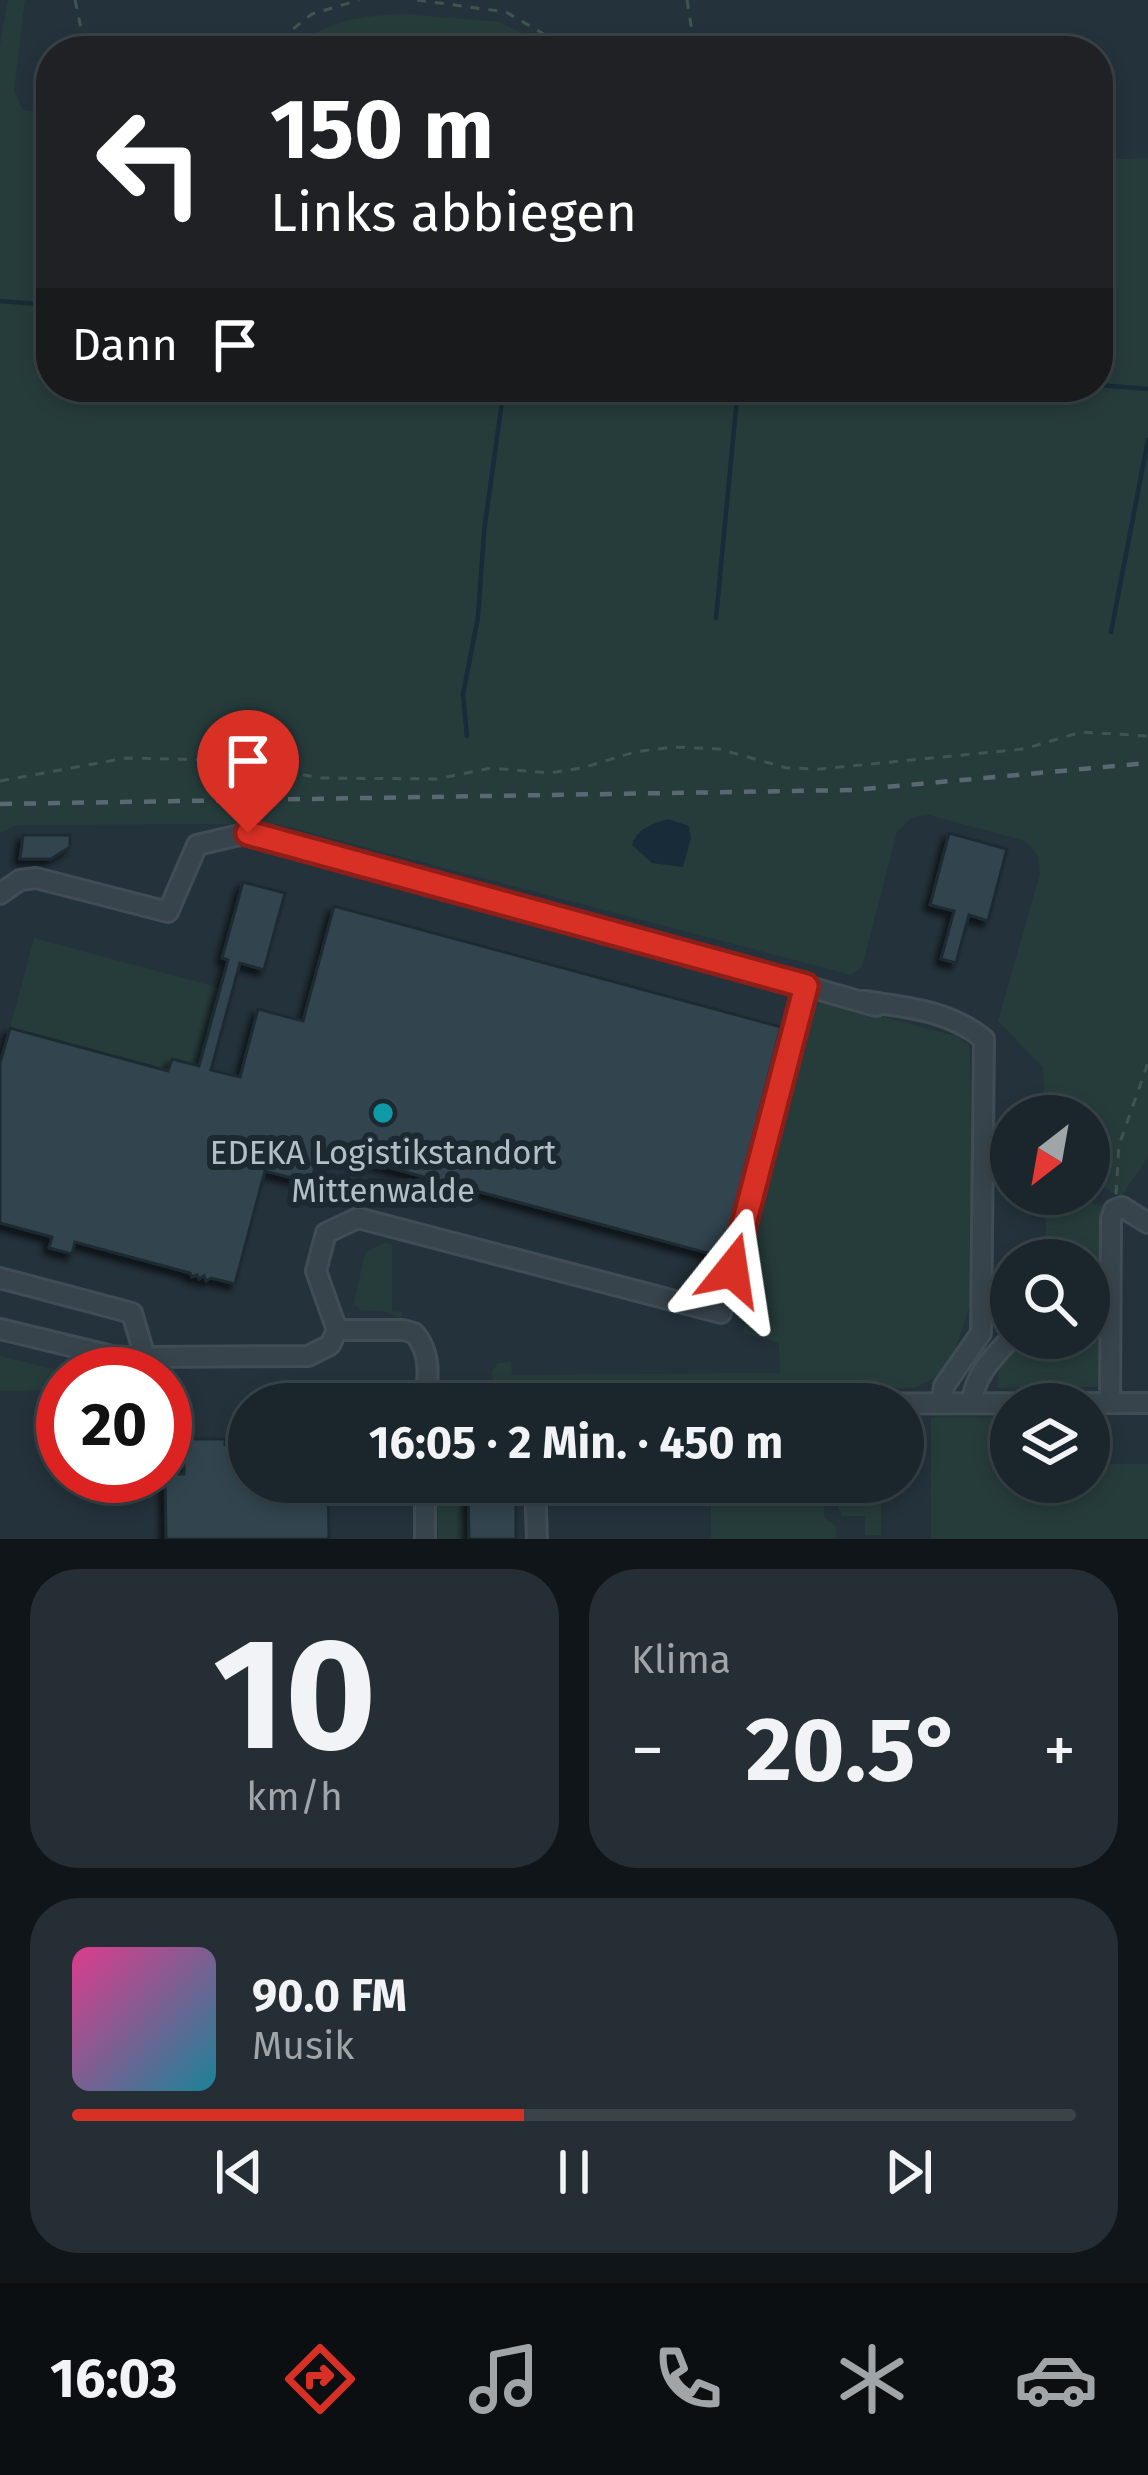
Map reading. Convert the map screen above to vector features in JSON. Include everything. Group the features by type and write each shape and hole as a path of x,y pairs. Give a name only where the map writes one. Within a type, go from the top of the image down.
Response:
{"street":[{"path":"0,894 20,880 36,878 168,913 197,845 248,833 806,986 913,1007 964,1023 984,1039 982,1318 981,1333 944,1386 942,1402"},
{"path":"192,1357 308,1356 330,1346 337,1330 316,1271 326,1233 358,1218 721,1313 806,986"},
{"path":"1148,1223 1119,1208 1111,1219 1110,1403 1148,1403"},
{"path":"0,1278 132,1313 142,1347"},
{"path":"982,1318 990,1324"},
{"path":"0,1328 76,1347"},
{"path":"337,1330 414,1334 426,1354 425,1383"},
{"path":"971,1402 991,1359"},
{"path":"924,1402 990,1402"},
{"path":"425,1503 425,1539"},
{"path":"536,1503 537,1539"}],"path":[{"path":"75,0 83,36"},
{"path":"284,36 312,14 359,0"},
{"path":"417,0 506,12 547,36"},
{"path":"687,0 692,36"},
{"path":"0,781 127,758 217,760 322,778 437,779 491,768 549,773 673,747 719,748 788,768 820,769 1024,749 1082,732 1148,736"},
{"path":"1119,1208 1115,1179 1119,1145 1148,1063"}],"green space":[{"path":"8,0 25,0 14,91 23,110 36,112 36,402 1113,402 1113,159 1148,158 1148,1157 1120,1198 1110,1191 1110,1095 1044,1095 1043,1068 998,1021 1040,874 1038,855 1025,841 929,815 913,817 897,832 862,967 851,975 277,824 18,825 0,833 0,44"},
{"path":"372,16 500,22 528,36 311,36"},
{"path":"34,938 220,988 199,1066 172,1059 168,1071 10,1028"},
{"path":"822,1001 956,1036 970,1046 972,1300 951,1361 924,1383 493,1383 492,1371 498,1363 511,1362 512,1375 780,1373 779,1343 743,1333 748,1313 729,1308 810,1007"},
{"path":"1045,1215 1108,1215 1108,1239 1046,1239"},
{"path":"385,1242 392,1245 392,1311 402,1312 401,1318 361,1310 354,1303 365,1253"},
{"path":"0,1356 36,1365 36,1390 0,1391"},
{"path":"1007,1359 1101,1359 1101,1383 997,1383 999,1367"},
{"path":"931,1418 990,1418 990,1503 1110,1503 1110,1464 1148,1464 1148,1539 931,1539"},
{"path":"437,1503 468,1503 469,1539 438,1539"},
{"path":"711,1503 831,1503 824,1506 824,1518 836,1526 836,1539 711,1539"},
{"path":"834,1503 881,1503 881,1535 865,1535 865,1516 842,1516"}],"water":[{"path":"668,819 689,826 691,838 683,867 652,863 632,845 642,831"}],"building":[{"path":"949,833 1007,849 988,921 969,915 956,963 941,959 954,911 930,905"},
{"path":"23,835 70,835 70,847 51,859 20,859"},
{"name":"EDEKA Logistikstandort Mittenwalde","path":"243,882 285,893 264,970 240,963 211,1070 240,1077 258,1009 303,1021 334,906 781,1027 722,1257 320,1149 311,1183 265,1171 235,1284 206,1281 204,1276 199,1279 75,1242 72,1254 49,1248 52,1237 0,1223 0,1063 10,1028 168,1071 172,1059 199,1066"},
{"path":"192,1439 225,1439 228,1503 328,1503 329,1539 166,1539 165,1503 192,1503"},
{"path":"468,1503 516,1503 516,1539 469,1539"}],"waterway":[{"path":"0,301 36,304"},
{"path":"1113,386 1148,389"},
{"path":"467,736 463,694 478,617 502,402"},
{"path":"716,618 737,402"},
{"path":"1111,632 1148,440"}],"railway":[{"path":"0,804 853,790 1148,763"}],"place":[{"name":"EDEKA Logistikstandort Mittenwalde","path":"383,1113"}],"route":[{"path":"248,833 806,986 732,1270"}]}
